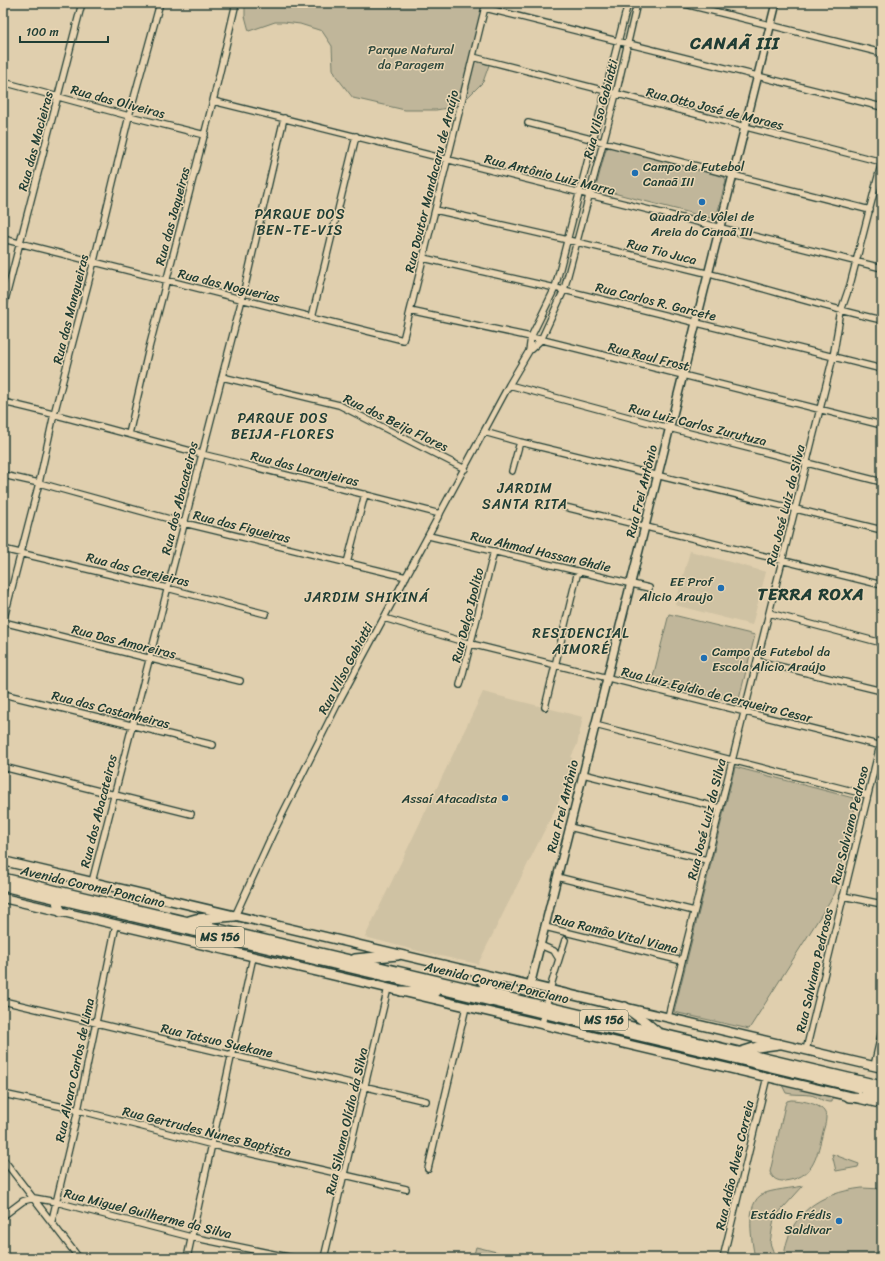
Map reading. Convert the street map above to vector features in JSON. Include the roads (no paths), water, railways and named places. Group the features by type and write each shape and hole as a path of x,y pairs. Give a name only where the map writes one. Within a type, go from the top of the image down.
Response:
{"main road":[{"path":"3,861 92,882"},
{"name":"Avenida Coronel Ponciano","path":"3,878 119,913 453,992"},
{"name":"MS 156","path":"92,882 398,954"},
{"path":"3,886 60,896 61,912"},
{"path":"3,890 13,888"},
{"name":"Avenida Coronel Ponciano","path":"60,896 176,919 492,994 545,1010 658,1033 882,1086"},
{"path":"3,898 882,1104"},
{"path":"187,922 196,919 235,916"},
{"path":"348,960 398,954 878,1067"},
{"path":"476,973 492,994"},
{"path":"401,991 453,992 521,1004"},
{"path":"625,1007 658,1033"},
{"path":"545,1010 882,1093"},
{"path":"740,1052 757,1047 779,1044"},
{"path":"849,1097 882,1097"}],"street":[{"path":"3,9 5,3"},
{"name":"Rua das Macieiras","path":"3,308 82,3"},
{"name":"Rua das Mangueiras","path":"3,622 39,483 54,414 94,261 129,116 160,3"},
{"name":"Rua das Jaqueiras","path":"129,434 166,280 214,101 236,3"},
{"name":"Rua Vilso Gabiatti","path":"529,351 531,337 555,288 628,3"},
{"name":"Rua Vilso Gabiatti","path":"235,916 272,835 337,705 509,385 529,351 541,340 564,290 616,94 637,3"},
{"path":"681,3 882,53"},
{"name":"Rua Frei Antônio","path":"530,986 776,3"},
{"path":"486,6 757,77 882,107"},
{"name":"Rua Doutor Mandacaru de Araújo","path":"402,340 486,6"},
{"name":"Rua Otto José de Moraes","path":"473,57 882,162"},
{"name":"Rua das Oliveiras","path":"3,82 205,135"},
{"name":"Rua Antônio Luiz Marra","path":"214,101 882,268"},
{"name":"Rua dos Abacateiros","path":"92,882 242,300 284,118"},
{"path":"528,123 870,210"},
{"path":"312,317 356,136"},
{"name":"Rua José Luiz da Silva","path":"668,1017 820,410 842,311 850,285 855,261 879,183 882,162"},
{"name":"Rua Tio Juca","path":"435,210 577,242 708,274 842,311 882,320"},
{"name":"Rua das Noguerias","path":"3,239 402,340"},
{"name":"Rua Carlos R. Garcete","path":"423,258 564,290 882,369"},
{"name":"Rua Raul Frost","path":"410,311 531,337 882,425"},
{"name":"Rua dos Beija Flores","path":"222,377 339,405 465,469"},
{"name":"Rua Luiz Carlos Zurutuza","path":"509,385 669,428 882,482"},
{"name":"Rua das Laranjeiras","path":"3,402 440,514"},
{"path":"484,432 882,530"},
{"path":"512,471 520,442"},
{"name":"Rua das Figueiras","path":"3,475 39,483 184,523 406,577"},
{"path":"347,563 366,494"},
{"path":"565,508 882,585"},
{"name":"Rua Ahmad Hassan Ghdie","path":"429,536 649,588"},
{"name":"Rua das Cerejeiras","path":"3,549 167,588 266,614"},
{"name":"Rua Delço Ipolito","path":"460,685 494,551"},
{"path":"545,707 578,571"},
{"path":"769,614 882,643"},
{"name":"Rua Luiz Egídio de Cerqueira Cesar","path":"384,618 471,644 881,746"},
{"name":"Rua Das Amoreiras","path":"3,622 240,681"},
{"path":"757,661 882,691"},
{"name":"Rua das Castanheiras","path":"3,694 213,745"},
{"path":"595,725 868,795"},
{"name":"Rua Salviano Pedroso","path":"843,896 882,737"},
{"path":"3,767 190,814"},
{"path":"583,774 720,808"},
{"path":"570,827 707,860"},
{"path":"557,876 694,911"},
{"path":"843,896 882,904"},
{"name":"Rua Salviano Pedrosos","path":"806,1050 843,896"},
{"name":"Rua Alvaro Carlos de Lima","path":"52,1220 78,1110 116,925"},
{"name":"Rua Ramão Vital Viana","path":"545,927 682,961"},
{"path":"542,1024 550,990 565,940"},
{"path":"540,945 554,951 559,959"},
{"path":"187,1258 253,957"},
{"name":"Rua Silvano Olídio da Silva","path":"324,1258 388,988"},
{"name":"Rua Tatsuo Suekane","path":"3,1001 426,1101"},
{"path":"428,1169 466,1007"},
{"path":"878,1067 882,1031"},
{"name":"Rua Adão Alves Correia","path":"723,1258 767,1077"},
{"name":"Rua Gertrudes Nunes Baptista","path":"3,1094 78,1110 212,1144 406,1188"},
{"path":"3,1159 52,1220 80,1258"},
{"path":"3,1216 23,1201 34,1198"},
{"name":"Rua Miguel Guilherme da Silva","path":"34,1198 56,1202 191,1237 293,1258"}],"place":[{"name":"Campo de Futebol Canaã III","path":"635,173"},
{"name":"Quadra de Vôlei de Areia do Canaã III","path":"702,202"},
{"name":"EE Prof Alicio Araujo","path":"721,588"},
{"name":"Campo de Futebol da Escola Alício Araújo","path":"704,658"},
{"name":"Assaí Atacadista","path":"505,798"},
{"name":"Estádio Frédis Saldivar","path":"839,1221"}],"district":[{"name":"CANAÃ III","path":"735,43"},
{"name":"PARQUE DOS BEN-TE-VIS","path":"300,222"},
{"name":"PARQUE DOS BEIJA-FLORES","path":"283,426"},
{"name":"JARDIM SANTA RITA","path":"525,496"},
{"name":"TERRA ROXA","path":"811,594"},
{"name":"JARDIM SHIKINÁ","path":"367,597"},
{"name":"RESIDENCIAL AIMORÉ","path":"581,642"}],"park label":[{"name":"Parque Natural da Paragem","path":"411,56"}]}
